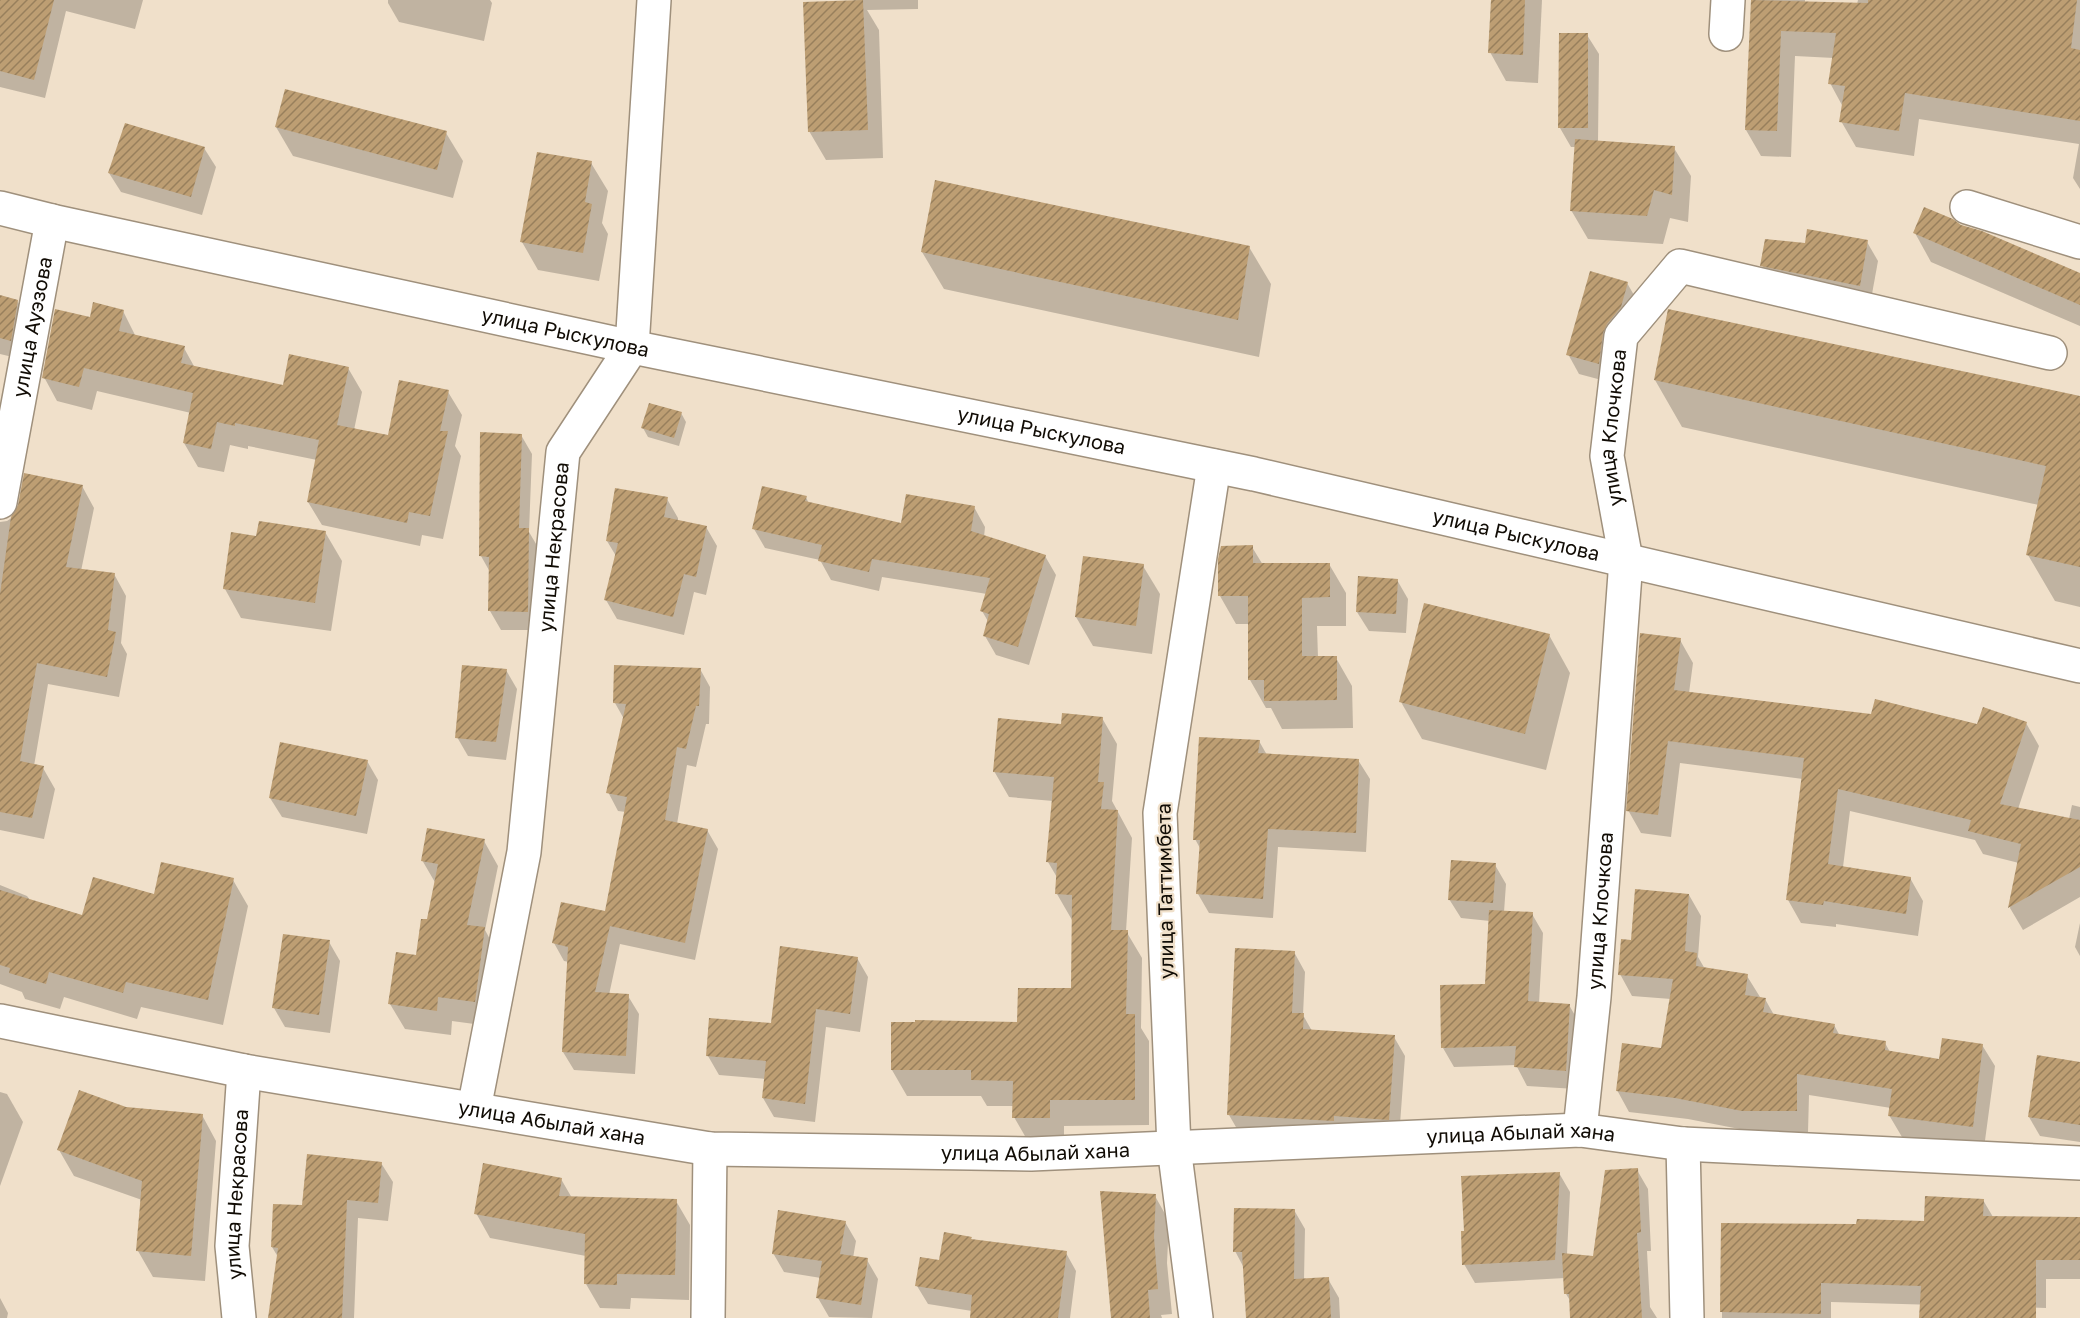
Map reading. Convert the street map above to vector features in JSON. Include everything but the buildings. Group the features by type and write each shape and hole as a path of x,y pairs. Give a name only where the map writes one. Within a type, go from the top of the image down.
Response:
{"street":[{"name":"улица Некрасова","path":"474,1109 524,852 563,452 632,347 654,0"},
{"path":"1726,34 1728,0"},
{"path":"1967,207 2080,242"},
{"name":"улица Рыскулова","path":"0,208 632,347 1215,466 2080,666"},
{"name":"улица Ауэзова","path":"0,502 52,221"},
{"name":"улица Клочкова","path":"1580,1130 1594,997 1626,560 1607,456 1621,336 1680,266 2050,353"},
{"name":"улица Таттимбета","path":"1196,1318 1174,1147 1160,813 1215,466"},
{"name":"улица Абылай хана","path":"0,1021 244,1071 710,1149 1031,1154 1580,1130 1683,1144 2080,1163"},
{"name":"улица Некрасова","path":"239,1318 232,1246 244,1071"},
{"path":"1683,1144 1687,1318"},
{"path":"708,1318 710,1149"}]}
